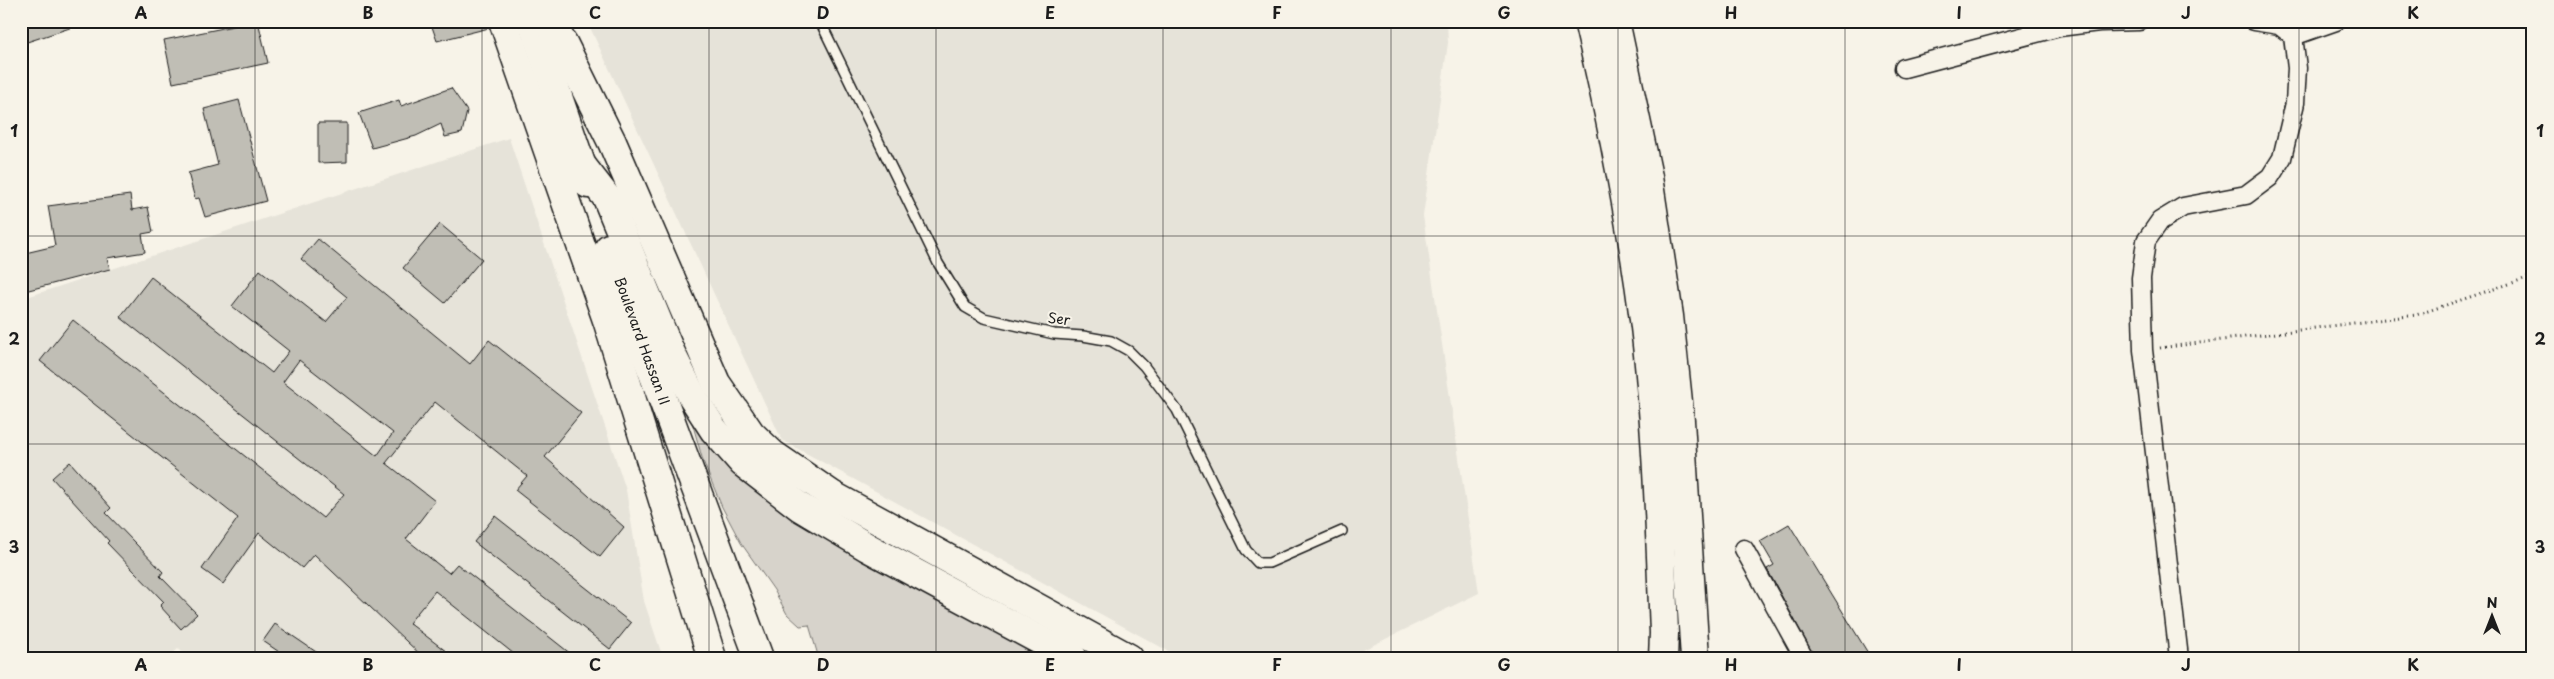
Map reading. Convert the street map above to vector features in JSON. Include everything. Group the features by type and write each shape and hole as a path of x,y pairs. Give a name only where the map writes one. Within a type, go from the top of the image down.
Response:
{"main road":[{"name":"Boulevard Hassan II","path":"503,21 608,323 712,658"},
{"name":"Boulevard Hassan II","path":"532,21 634,322 759,658"},
{"path":"548,21 563,43 612,142 716,383 751,434 772,454 832,495 1130,658"},
{"path":"1588,21 1627,206 1645,328 1655,432 1664,633 1663,658"},
{"path":"1615,21 1648,177 1669,316 1679,403 1695,658"},
{"path":"583,167 607,198 652,309 688,389 714,430 743,463 800,507 867,547 1072,658"}],"street":[{"path":"1904,68 2059,27 2099,22 2139,21"},
{"path":"2179,658 2142,350 2141,278 2146,241 2160,221 2183,207 2246,195 2270,177 2282,158 2295,103 2296,68 2293,36 2279,25 2254,21"},
{"path":"2293,36 2336,21"},
{"path":"1744,549 1804,658"}],"lane":[{"name":"Ser","path":"820,21 938,263 965,307 984,318 1054,334 1083,336 1111,341 1129,351 1144,366 1177,410 1246,550 1258,564 1269,563 1342,531"}],"path":[{"path":"2142,350 2416,315 2533,276"}],"shaded area":[{"path":"587,21 1447,21 1448,43 1423,216 1479,593 1347,658 1181,658 782,440"},
{"path":"509,138 626,490 644,601 663,658 185,658 179,648 168,658 21,658 21,299"},
{"path":"692,422 741,479 779,509 1046,658 816,658 817,652 809,625 800,626 787,614 774,590 741,543 722,507 703,461"}],"building":[{"path":"21,21 82,21 82,24 21,44"},
{"path":"258,21 268,63 173,83 164,40"},
{"path":"430,21 488,21 489,28 437,41"},
{"path":"451,88 467,111 462,133 445,137 441,124 416,136 372,148 359,113 399,100 401,106"},
{"path":"239,100 266,201 205,217 199,198 195,199 188,173 218,165 204,109"},
{"path":"318,123 347,123 347,162 318,163"},
{"path":"130,195 132,210 148,207 153,232 142,234 145,252 107,258 110,269 21,292 21,254 55,246 48,206"},
{"path":"440,224 482,259 445,303 403,268"},
{"path":"318,239 470,364 489,340 581,413 545,457 624,527 600,557 515,490 527,476 435,402 386,463 435,501 406,539 449,573 457,564 576,658 519,658 435,591 409,623 455,658 424,658 314,554 302,568 259,533 223,584 202,569 238,518 40,361 73,320 323,518 344,494 120,317 151,277 272,373 289,351 232,306 260,270 326,322 347,297 301,259","holes":["299,360 393,433 377,456 283,382"]},
{"path":"70,462 111,508 106,513 163,572 160,576 197,614 181,629 160,606 164,602 107,543 109,541 52,478"},
{"path":"495,516 631,623 610,649 474,542"},
{"path":"1789,524 1871,658 1815,658 1767,569 1774,565 1760,541"},
{"path":"275,624 325,658 288,658 263,641"}]}
